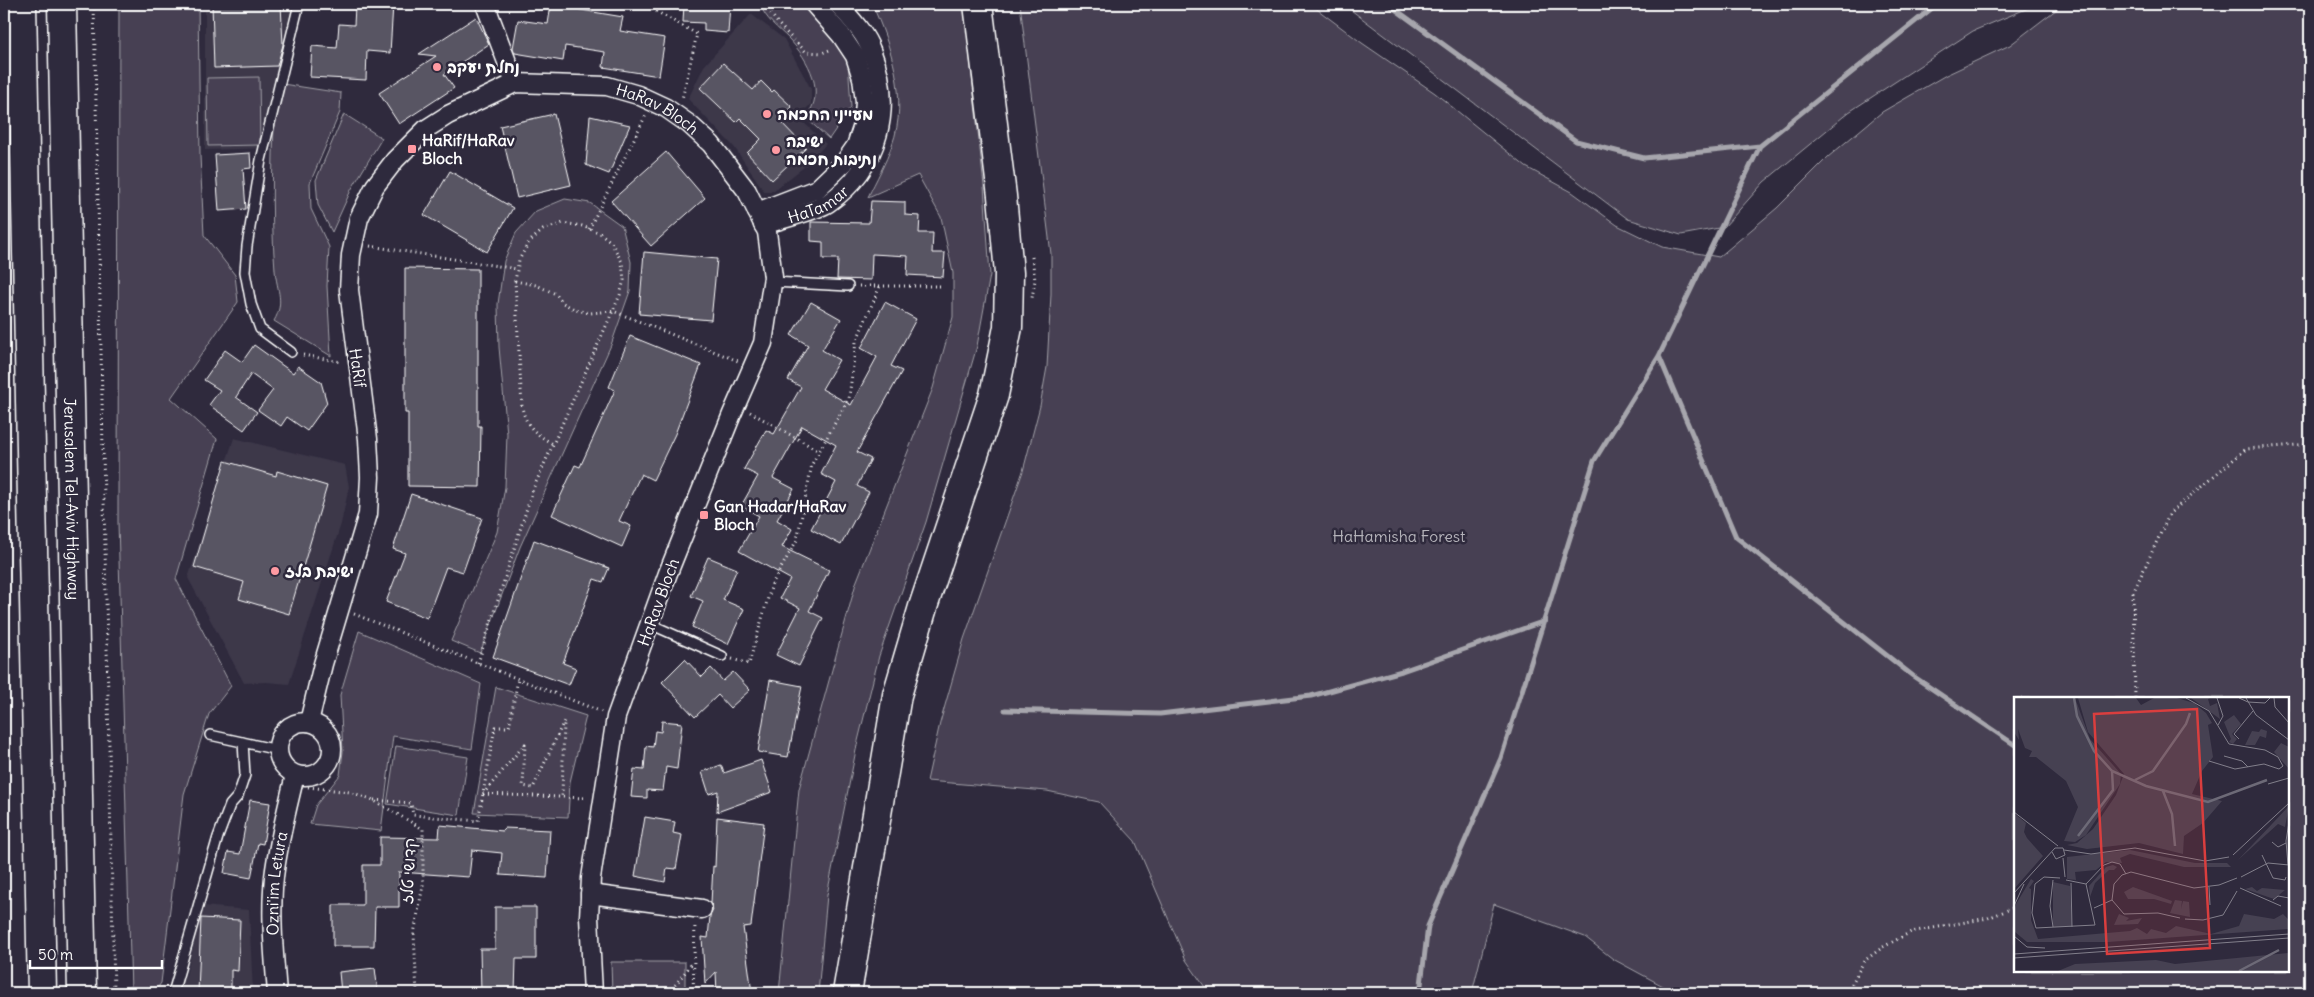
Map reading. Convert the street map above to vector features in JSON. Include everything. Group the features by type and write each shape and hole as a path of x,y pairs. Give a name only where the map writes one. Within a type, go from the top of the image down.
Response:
{"main road":[{"path":"22,4 42,993"},
{"name":"Jerusalem Tel-Aviv Highway","path":"62,4 82,993"},
{"path":"65,131 68,4"},
{"path":"847,993 897,695 923,607 994,395 1008,327 1009,293 1005,223 978,4"}],"street":[{"path":"485,4 515,83"},
{"name":"HaTamar","path":"760,219 817,189 844,163 856,146 863,125 865,102 862,78 855,56 845,40 814,4"},
{"name":"HaTamar","path":"760,219 827,203 858,175 871,154 881,128 882,102 879,74 871,48 855,24 838,4"},
{"name":"HaRav Bloch","path":"515,83 607,86 638,94 678,116 711,144 747,191 768,232 772,282 764,343 736,405 668,573 616,717 602,799 590,894 593,993"},
{"name":"HaRif","path":"308,722 323,664 368,514 370,477 368,439 349,290 353,243 359,218 375,186 395,160 426,129 457,111 515,83"},
{"path":"299,722 308,722 318,724 325,730 330,738 332,757 322,770 314,775 294,780 280,760 278,750 283,733 290,726 299,722"},
{"name":"Ozni'im Letura","path":"277,993 273,943 274,878 294,780"},
{"path":"590,894 699,909"}],"lane":[{"path":"290,352 260,329 251,304 245,272 247,246 261,160 299,4"},
{"path":"772,282 848,286"},
{"path":"650,624 722,656"},
{"path":"210,735 278,750"},
{"path":"173,993 218,837 230,805 238,796 245,774 243,742"}],"path":[{"path":"94,4 114,993"},
{"path":"643,4 697,34 678,116"},
{"path":"767,4 769,10 780,24 806,52 829,52 845,40"},
{"path":"589,229 653,102"},
{"path":"478,663 533,489 613,311 624,280 622,262 611,242 600,233 563,223 542,230 529,242 519,260 515,281 524,419 532,432 553,444"},
{"path":"353,243 517,269"},
{"path":"515,281 536,285 556,294 563,303 576,310 590,312 613,311 753,367"},
{"path":"848,286 943,286"},
{"path":"722,656 749,664 772,584 797,540 812,464 849,398 856,342 880,286"},
{"path":"290,352 358,365"},
{"path":"736,405 819,451"},
{"path":"2135,697 2133,593 2170,513 2246,449 2310,444"},
{"path":"340,608 616,717"},
{"path":"371,800 411,803 413,815 478,821 495,727 509,726 518,678"},
{"path":"483,794 525,744 523,786 533,788 564,721 562,797"},
{"name":"קדושי טלז","path":"294,780 350,792 371,800 423,829 423,885 414,934 417,993"},
{"path":"483,794 602,799"},
{"path":"1847,993 1864,961 1883,946 1911,932 1988,918 2014,907"},
{"path":"693,993 699,909"},
{"path":"669,993 694,961"},
{"path":"646,993 652,991 662,993"}],"shaded area":[{"path":"205,4 295,4 281,73 273,148 205,150"},
{"path":"751,14 784,39 811,89 811,104 798,117 826,144 808,164 773,191 764,191 734,147 688,99 704,66"},
{"path":"234,438 345,465 349,487 341,524 289,684 244,683 188,578"},
{"path":"203,906 249,910 253,993 173,993 186,975"}],"green space":[{"path":"119,4 198,4 200,156 204,235 235,275 238,302 171,398 217,439 176,579 231,686 209,714 184,794 161,983 154,993 131,993 118,522"},
{"path":"760,4 801,4 834,39 848,60 851,107 829,139 805,117 812,108 815,98 815,87 813,77 803,56 789,39 768,19"},
{"path":"872,4 964,4 984,186 990,275 977,346 926,522 879,656 857,745 827,895 818,993 779,993 799,789 856,583 933,388 953,317 953,273 941,217 918,175 868,197 892,145 899,109 896,73 886,37"},
{"name":"HaHamisha Forest","path":"1020,4 1310,4 1362,43 1435,93 1526,167 1572,192 1617,225 1662,247 1719,257 1777,208 1828,157 1882,112 1946,75 2010,45 2057,9 2060,4 2310,4 2310,993 1676,993 1613,959 1585,937 1494,904 1472,993 1209,993 1186,960 1135,841 1099,802 1047,791 927,781 940,723 964,639 1023,471 1040,406 1047,367 1051,254"},
{"path":"1343,4 2038,4 1973,31 1849,112 1764,182 1724,227 1681,235 1628,219"},
{"path":"259,77 260,145 208,146 207,78"},
{"path":"276,83 341,93 340,112 310,183 311,209 329,247 327,286 331,356 274,321 280,302 275,270 272,200"},
{"path":"344,114 382,138 351,190 332,232 318,205 316,180"},
{"path":"565,199 590,203 622,226 631,262 630,291 611,345 520,547 480,653 451,641 497,532 505,487 507,434 499,347 498,304 504,261 516,233 536,211"},
{"path":"359,631 481,684 472,749 393,736 381,831 310,824 316,805 340,775 343,752 340,695"},
{"path":"496,687 586,716 570,782 568,817 474,813"},
{"path":"396,746 468,757 459,815 387,804"},
{"path":"611,962 685,962 685,993 612,993"}],"building":[{"path":"212,4 281,4 283,45 277,66 214,68"},
{"path":"375,4 393,4 390,53 367,51 366,80 310,77 312,46 337,48 339,24 354,25 355,6 375,7"},
{"path":"684,4 730,4 728,33 704,31 704,23 683,22"},
{"path":"551,5 623,17 620,31 665,38 659,76 603,67 605,52 565,46 563,61 515,53 513,48 518,20 548,24"},
{"name":"נחלת יעקב","path":"476,17 489,44 444,74 454,88 399,124 379,93 436,56 419,54"},
{"path":"723,63 753,90 761,81 792,107 779,120 806,148 772,180 747,153 761,139 740,118 736,122 700,88"},
{"path":"554,114 571,185 517,198 500,126"},
{"path":"590,116 630,125 609,174 586,165"},
{"path":"666,152 705,198 651,246 611,201"},
{"path":"250,153 251,168 243,169 246,209 219,211 215,155"},
{"path":"450,171 513,208 487,252 424,215"},
{"path":"871,201 905,202 905,215 920,216 919,233 933,233 932,253 945,253 943,277 907,275 908,256 872,254 871,280 837,279 838,259 823,259 823,242 811,241 811,222 869,223"},
{"path":"644,252 717,259 711,320 639,314"},
{"path":"405,268 478,269 478,426 481,426 480,487 408,486 408,413 405,413"},
{"path":"811,302 841,319 822,350 839,360 822,389 851,405 877,357 861,348 885,302 916,319 891,366 902,371 857,452 871,459 857,486 869,492 841,545 811,529 836,482 821,474 836,445 802,426 773,478 794,489 777,520 792,529 782,547 829,570 809,611 823,618 799,666 776,655 800,608 780,598 790,579 739,551 759,516 741,506 758,476 744,469 766,430 774,434 801,387 788,380 808,345 791,335"},
{"path":"630,336 701,365 675,434 653,480 641,474 619,521 631,526 622,547 552,515 575,465 580,467 615,390 609,387"},
{"path":"254,345 293,373 298,366 321,382 327,403 307,431 287,417 281,426 258,410 273,390 251,374 236,397 257,412 244,430 209,405 220,390 204,380 225,350 242,362"},
{"path":"225,461 276,476 277,471 327,486 289,614 239,599 244,582 194,567"},
{"path":"411,494 482,518 463,572 446,567 427,618 386,602 405,553 393,549"},
{"path":"534,540 609,568 603,582 594,579 563,663 576,668 569,685 493,657"},
{"path":"708,557 737,569 723,600 744,609 728,644 692,627 703,601 691,596"},
{"path":"685,659 702,677 711,668 723,681 733,672 750,690 730,708 718,695 695,717 662,682"},
{"path":"770,680 802,686 788,757 758,752"},
{"path":"662,721 682,723 677,769 666,767 663,791 647,790 647,798 631,797 634,769 644,770 646,746 653,747 655,731 661,732"},
{"path":"761,760 772,792 717,812 718,791 709,794 702,772 721,765 724,773"},
{"path":"250,800 270,803 263,844 258,843 251,878 224,873 228,852 240,854"},
{"path":"645,817 675,822 673,833 682,835 676,869 667,868 665,882 635,876"},
{"path":"717,817 764,823 751,926 743,927 752,993 717,993 716,972 705,984 702,937 708,938 710,916 713,910 711,903"},
{"path":"440,825 503,831 504,828 550,830 547,878 500,875 502,853 472,850 469,877 399,872 399,907 375,907 374,946 333,946 333,905 363,905 363,865 380,865 380,837 439,838"},
{"path":"495,907 536,907 536,959 516,959 515,993 481,993 480,949 495,949"},
{"path":"201,918 240,920 238,971 231,970 231,993 198,993"},
{"path":"375,968 378,993 341,993 339,972"}],"waterway":[{"path":"1388,4 1576,141 1644,158 1760,146"},
{"path":"1420,993 1428,926 1501,758 1594,461 1659,356 1760,146 1937,4"},
{"path":"1659,356 1736,537 1913,676 2014,744"},
{"path":"1005,710 1160,714 1311,696 1402,671 1545,621"}],"place":[{"name":"נחלת יעקב","path":"437,67"},
{"name":"מעייני החכמה","path":"767,114"},
{"name":"HaRif/HaRav Bloch","path":"412,149"},
{"name":"ישיבה נתיבות חכמה","path":"776,150"},
{"name":"Gan Hadar/HaRav Bloch","path":"704,515"},
{"name":"ישיבת בלז","path":"275,571"}]}
